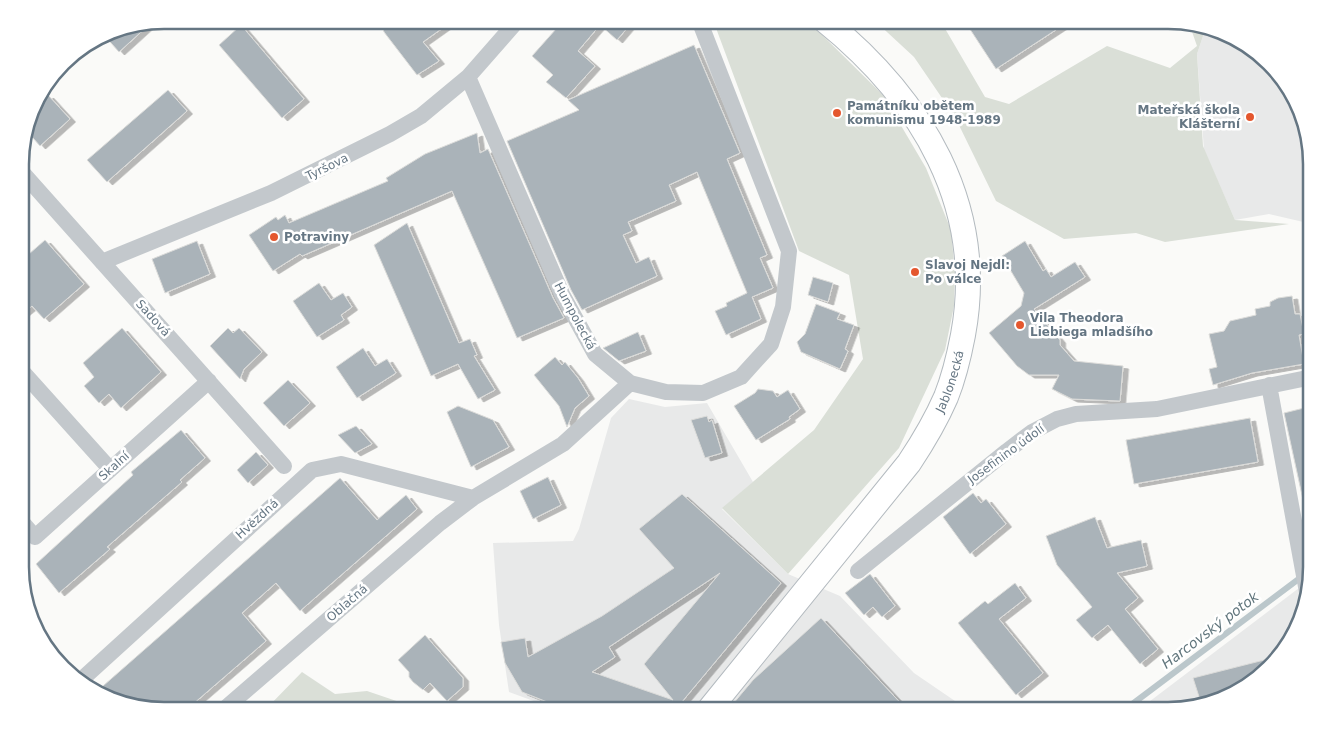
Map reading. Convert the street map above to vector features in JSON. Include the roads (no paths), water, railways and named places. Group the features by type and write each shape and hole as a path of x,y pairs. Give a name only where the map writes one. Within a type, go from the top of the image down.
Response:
{"main road":[{"name":"Jablonecká","path":"715,702 909,463 931,429 946,395 958,361 966,316 968,286 964,226 955,195 938,156 908,108 874,66 834,29"}],"street":[{"name":"Tyršova","path":"102,262 271,193 340,161 421,116 468,77 510,29"},
{"name":"Humpolecká","path":"468,77 571,311 594,354 630,383 666,392 703,393 741,377 771,344 783,307 790,251 703,29"},
{"name":"Sadová","path":"29,180 284,466"},
{"path":"29,379 110,469"},
{"name":"Josefinino údolí","path":"858,570 1007,450 1032,432 1057,419 1076,414 1157,409 1303,379"},
{"name":"Skalní","path":"29,530 35,537 209,381"},
{"name":"Oblačná","path":"232,702 402,555 473,498 563,444 630,383"},
{"path":"1269,385 1303,574"},
{"name":"Hvězdná","path":"85,677 312,470 341,464 473,498"}],"waterway":[{"name":"Harcovský potok","path":"1135,702 1303,576"}],"place":[{"name":"Památníku obětem komunismu 1948-1989","path":"837,113"},
{"name":"Mateřská škola Klášterní","path":"1250,117"},
{"name":"Potraviny","path":"274,237"},
{"name":"Slavoj Nejdl: Po válce","path":"915,272"},
{"name":"Vila Theodora Liebiega mladšího","path":"1020,325"}]}
